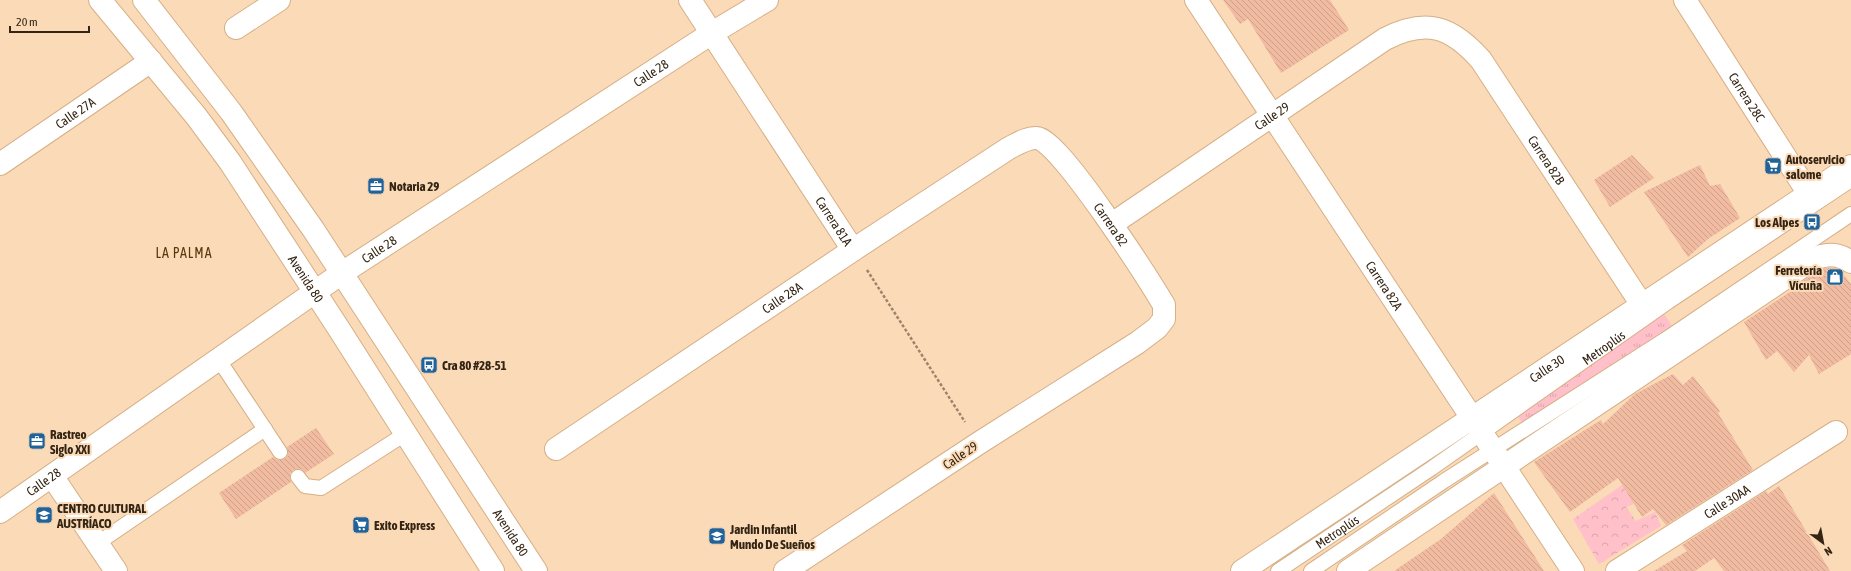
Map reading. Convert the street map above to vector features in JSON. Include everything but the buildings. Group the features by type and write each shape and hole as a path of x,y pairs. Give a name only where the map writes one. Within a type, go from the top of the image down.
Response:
{"street":[{"name":"Avenida 80","path":"100,0 152,61 196,116 230,162 493,571"},
{"name":"Avenida 80","path":"144,0 190,58 262,155 342,273 536,571"},
{"path":"236,28 278,0"},
{"name":"Carrera 81A","path":"690,0 853,250"},
{"name":"Calle 28","path":"0,512 342,273 712,33 767,0"},
{"name":"Carrera 82A","path":"1196,0 1573,571"},
{"name":"Carrera 28C","path":"1685,0 1809,194"},
{"name":"Calle 29","path":"1112,224 1385,39 1403,30 1421,27 1439,29"},
{"name":"Carrera 82B","path":"1439,29 1460,39 1481,60 1642,305"},
{"name":"Calle 27A","path":"0,164 152,61"},
{"name":"Carrera 82","path":"1009,148 1037,137 1046,140 1058,153 1112,224 1164,305 1164,319 1157,328 1137,343"},
{"name":"Calle 28A","path":"556,449 853,250 1009,148"},
{"name":"Calle 30","path":"1348,571 1488,442 1642,305 1851,166"},
{"name":"Calle 30","path":"1242,571 1488,442 1812,260 1820,256 1829,255 1839,256 1851,262"},
{"name":"Calle 29","path":"785,571 978,443 1137,343"},
{"name":"Calle 30AA","path":"1617,571 1836,432"},
{"path":"52,476 116,571"}],"lane":[{"name":"Metroplús","path":"1311,571 1488,442 1650,314 1851,180"},
{"name":"Metroplús","path":"1278,571 1488,442 1666,339 1851,214"},
{"path":"219,360 280,452"},
{"path":"98,543 265,430"},
{"path":"298,477 304,486 321,488 405,434"}],"path":[{"name":"Carrera 81A","path":"853,250 978,443"}],"green space":[{"path":"1663,312 1672,326 1522,423 1517,415"},
{"path":"1632,478 1644,500 1626,507 1636,521 1655,512 1661,526 1599,564 1573,519"}],"place":[{"name":"Autoservicio salome","path":"1773,166"},
{"name":"Notaria 29","path":"376,186"},
{"name":"Los Alpes","path":"1812,222"},
{"name":"Ferretería Vícuña","path":"1835,277"},
{"name":"Cra 80 #28-51","path":"429,365"},
{"name":"Rastreo Siglo XXI","path":"37,441"},
{"name":"CENTRO CULTURAL AUSTRÍACO","path":"44,515"},
{"name":"Exito Express","path":"361,525"},
{"name":"Jardin Infantil Mundo De Sueños","path":"717,536"}],"district":[{"name":"LA PALMA","path":"184,253"}]}
